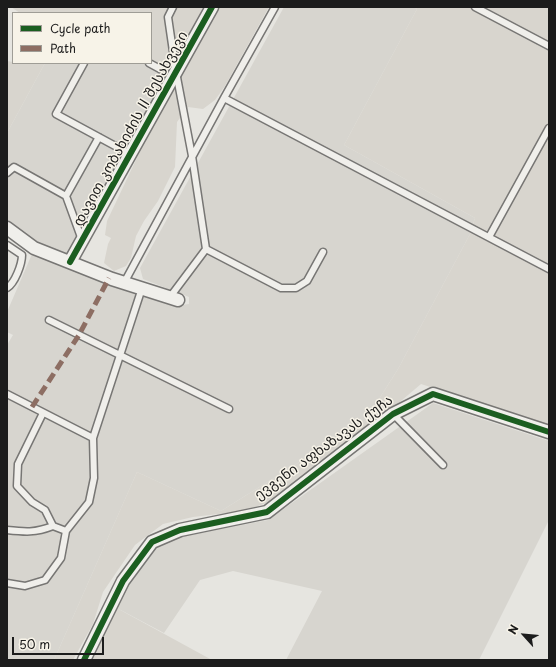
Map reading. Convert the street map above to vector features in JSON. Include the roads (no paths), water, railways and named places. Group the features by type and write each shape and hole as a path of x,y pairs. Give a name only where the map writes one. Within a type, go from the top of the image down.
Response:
{"street":[{"name":"დავით კობახიძის II შესახვევი","path":"70,262 212,7"},
{"path":"7,228 34,248 124,283 174,298"},
{"name":"ევგენი აფხაზავას ქუჩა","path":"84,660 123,581 152,542 180,530 267,512 393,414 433,394 549,432"}],"lane":[{"path":"173,7 168,18 176,72 192,156 206,249 174,298"},
{"path":"124,283 192,156 275,7"},
{"path":"475,7 549,46"},
{"path":"83,64 56,114 130,154"},
{"path":"151,64 160,69"},
{"path":"224,98 549,269"},
{"path":"489,237 549,128"},
{"path":"66,196 99,137"},
{"path":"7,173 14,167 66,196 82,240"},
{"path":"7,245 22,255 22,262 11,286 7,288"},
{"path":"206,249 281,288 296,288 307,281 323,252"},
{"path":"7,583 24,586 45,580 61,558 66,531 89,502 94,478 93,438 142,288"},
{"path":"49,320 229,409"},
{"path":"7,394 93,438"},
{"path":"43,413 18,464 17,486 32,502 45,510 53,526"},
{"path":"393,414 443,465"},
{"path":"7,530 23,532 40,531 53,526 66,531"}]}
